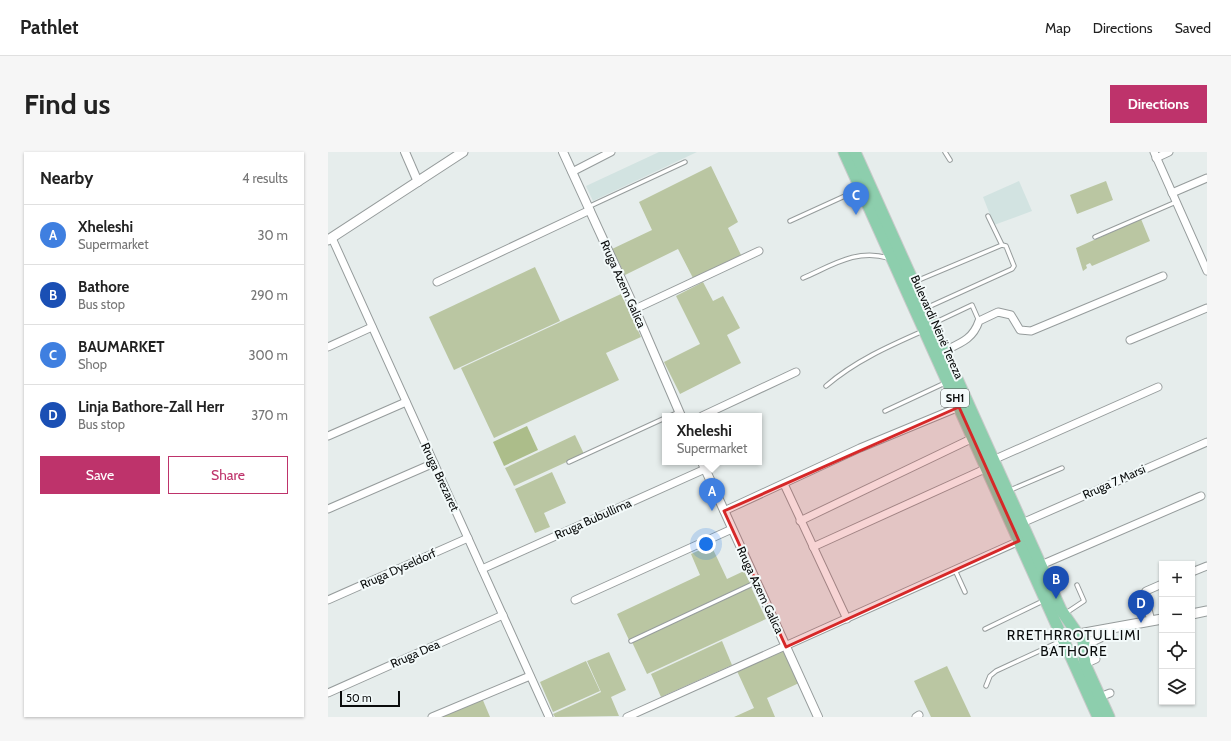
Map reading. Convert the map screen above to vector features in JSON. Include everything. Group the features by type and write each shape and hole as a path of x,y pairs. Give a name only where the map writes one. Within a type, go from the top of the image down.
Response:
{"main road":[{"path":"330,239 463,152"},
{"name":"Bulevardi Nënë Tereza","path":"844,152 893,260 928,327 944,351 990,464 1019,541 1098,717"},
{"name":"Bulevardi Nënë Tereza","path":"855,152 925,308 928,327 948,382 959,407 973,438 1007,491 1064,615 1084,639 1083,646 1085,664 1105,695 1109,717"},
{"path":"1195,613 1207,611"},
{"path":"1122,627 1113,635 1083,646 1074,653 1065,645 1067,635 1122,627 1159,620"}],"street":[{"path":"405,152 418,182"},
{"name":"Rruga Azem Galica","path":"563,152 635,309 680,413"},
{"path":"572,172 611,152"},
{"path":"1169,152 1155,155 1206,268"},
{"path":"1172,194 1207,178"},
{"path":"438,282 589,209"},
{"name":"Rruga Brezaret","path":"330,239 372,327 549,717"},
{"path":"635,309 759,251"},
{"path":"944,351 970,338 976,331 979,321 998,312 1011,315 1020,330 1031,332 1163,276"},
{"path":"1130,340 1207,308"},
{"path":"328,347 372,327"},
{"path":"708,413 796,372"},
{"path":"813,547 1158,387"},
{"path":"328,436 406,402"},
{"path":"724,511 860,448 959,407"},
{"path":"800,521 973,438"},
{"name":"Rruga 7 Marsi","path":"1022,523 1207,442"},
{"path":"328,509 434,463"},
{"name":"Rruga Azem Galica","path":"703,465 818,717"},
{"name":"Rruga Bubullima","path":"482,570 703,465"},
{"path":"784,484 847,619"},
{"path":"1041,565 1201,496"},
{"path":"575,600 732,529"},
{"name":"Rruga Dyseldorf","path":"328,600 468,538"},
{"path":"627,717 786,647 1019,541"},
{"path":"1195,571 1207,566"},
{"path":"1151,621 1144,594 1146,591 1159,585"},
{"name":"Rruga Dea","path":"328,693 503,615"},
{"path":"1085,664 1096,659"},
{"path":"432,717 530,676"}],"lane":[{"path":"945,152 950,160"},
{"path":"589,209 685,162"},
{"path":"790,221 861,189"},
{"path":"1095,237 1176,202"},
{"path":"925,308 1012,269 1014,266 1014,261 1006,246 1002,245 988,216"},
{"path":"913,282 1002,245"},
{"path":"803,278 854,255 870,254 893,260"},
{"path":"826,386 878,351 972,305 979,321"},
{"path":"885,411 948,382"},
{"path":"569,462 662,419"},
{"path":"1007,491 1062,468"},
{"path":"955,570 965,592"},
{"path":"631,641 757,582"},
{"path":"1064,615 1084,601 1077,585"},
{"path":"985,629 1046,600"},
{"path":"986,686 990,676 996,671 1065,645"}],"highlighted area":[{"path":"959,407 1019,541 786,647 724,511"}],"shaded area":[{"path":"659,152 697,152 593,201 586,186"},
{"path":"1019,181 1032,211 994,225 983,197"}],"green space":[{"path":"711,166 738,222 728,228 741,255 693,278 678,249 625,275 612,249 652,230 639,202"},
{"path":"1106,181 1113,200 1077,214 1070,195"},
{"path":"1141,219 1150,241 1092,266 1090,263 1086,265 1087,268 1083,271 1076,248"},
{"path":"535,267 560,321 454,370 429,317"},
{"path":"703,282 713,301 723,296 740,328 727,335 741,363 680,394 664,362 700,344 676,296"},
{"path":"621,294 641,337 606,353 619,380 494,438 461,368"},
{"path":"527,426 538,450 504,466 493,442"},
{"path":"575,435 584,454 514,486 505,468"},
{"path":"552,472 566,503 544,513 550,527 535,533 515,489"},
{"path":"711,545 727,579 744,571 750,583 629,640 617,614 700,575 691,554"},
{"path":"751,587 766,619 647,674 632,642"},
{"path":"722,641 732,665 661,697 651,674"},
{"path":"784,650 799,683 767,698 775,717 734,717 754,708 737,671"},
{"path":"609,652 626,690 611,697 619,716 555,717 553,714 601,692 587,661"},
{"path":"586,661 600,691 553,712 540,682"},
{"path":"947,666 971,717 931,717 914,681"},
{"path":"482,698 490,717 440,717"}],"place":[{"name":"BAUMARKET","path":"856,215"},
{"name":"Xheleshi","path":"712,511"},
{"name":"Bathore","path":"1056,599"},
{"name":"Linja Bathore-Zall Herr","path":"1141,623"}],"district":[{"name":"RRETHRROTULLIMI BATHORE","path":"1074,644"}]}
